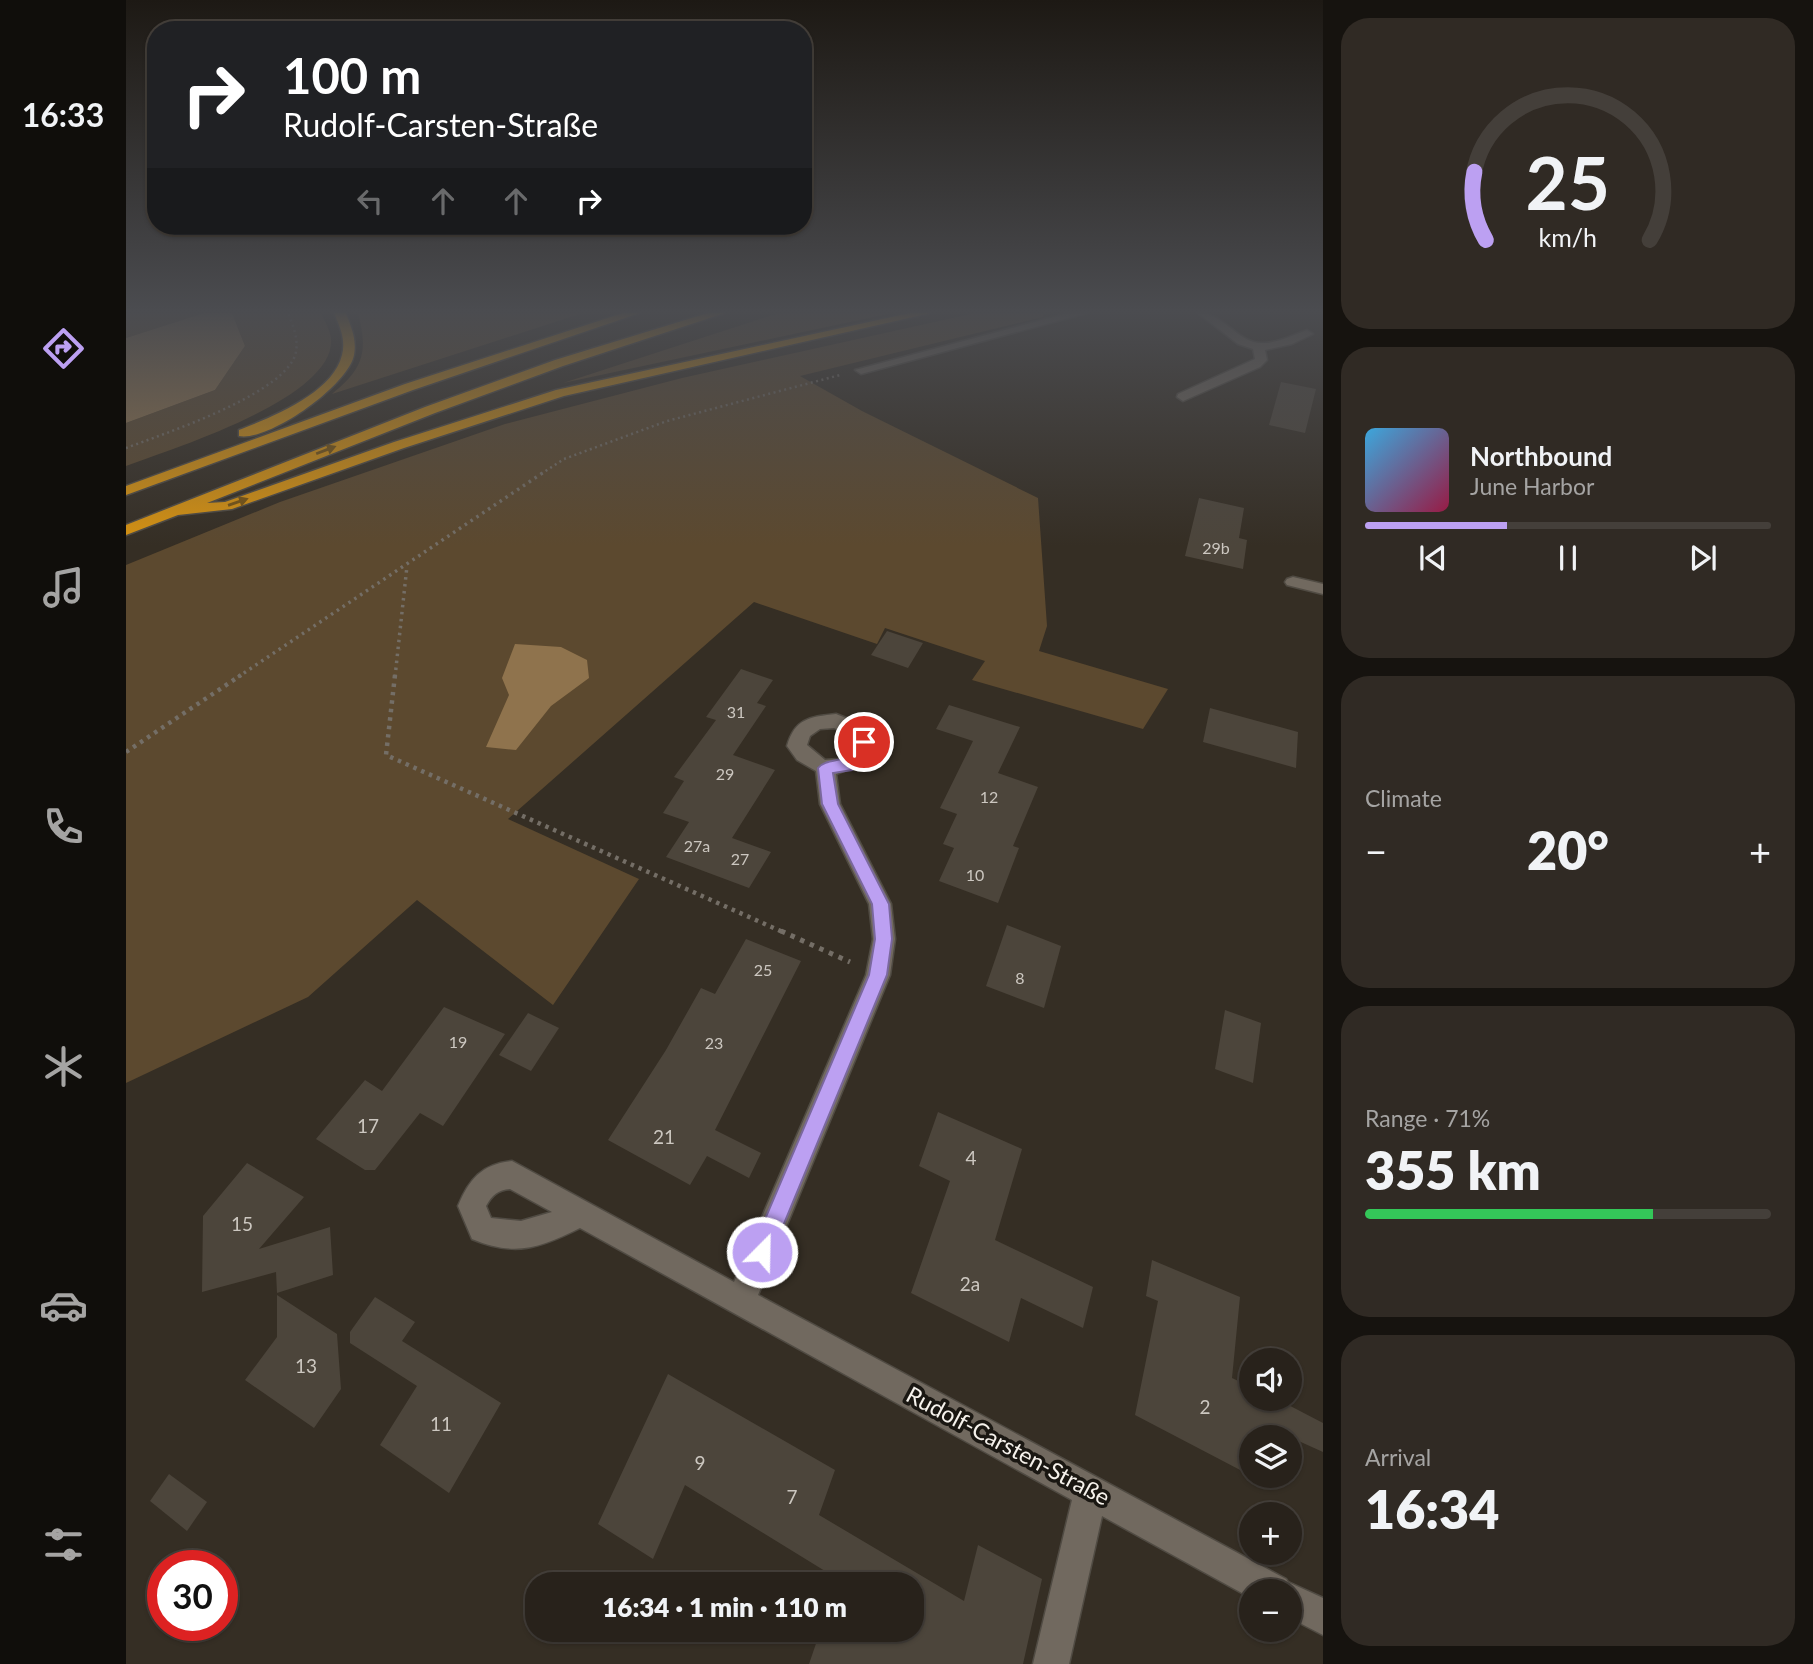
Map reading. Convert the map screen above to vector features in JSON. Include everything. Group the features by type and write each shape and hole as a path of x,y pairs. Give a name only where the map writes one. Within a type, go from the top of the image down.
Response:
{"highway":[{"path":"126,485 276,419 323,391"},
{"path":"126,491 399,391"},
{"path":"126,530 484,391"},
{"path":"171,511 227,506 399,445 572,391"}],"street":[{"path":"1183,397 1197,391"},
{"path":"1293,582 1323,589"},
{"path":"740,1302 878,975 884,939 880,904 830,804 825,768"},
{"name":"Rudolf-Carsten-Straße","path":"580,1213 1253,1579"},
{"path":"1051,1664 1091,1491"},
{"path":"1302,1606 1323,1617"}],"path":[{"path":"126,448 216,411 253,391"},
{"path":"126,752 564,459 667,421 782,391"},
{"path":"407,565 386,755 878,975"}],"shaded area":[{"path":"126,391 213,391 126,423"},
{"path":"213,391 294,391 248,418 126,466 126,423"},
{"path":"633,391 826,391 1038,498 1047,626 1039,651 1168,689 1143,729 972,680 985,661 885,628 877,644 754,602 508,819 639,879 553,1005 417,900 308,997 126,1083 126,565 280,502 505,424"},
{"path":"515,644 561,647 587,660 589,678 551,706 516,750 486,747 509,695 502,678"}],"building":[{"path":"1279,391 1316,391 1305,433 1269,425"},
{"path":"1199,498 1244,508 1239,538 1247,540 1243,569 1185,556"},
{"path":"887,631 923,643 908,668 871,655"},
{"path":"741,669 773,680 757,703 766,706 733,755 775,770 732,838 771,852 749,888 666,857 689,822 663,813 684,781 674,777 716,720 706,717"},
{"path":"949,705 1020,727 998,773 1038,787 1013,846 1019,848 998,903 939,881 954,848 943,844 957,814 940,808 973,741 936,729"},
{"path":"1210,708 1298,732 1296,768 1203,742"},
{"path":"1007,925 1061,946 1044,1008 986,986"},
{"path":"746,939 801,961 715,1130 761,1153 749,1178 707,1156 690,1185 608,1140 666,1050 701,988 715,994"},
{"path":"444,1007 505,1034 443,1126 420,1113 375,1170 365,1170 316,1139 365,1080 382,1091"},
{"path":"1225,1010 1261,1023 1253,1083 1215,1069"},
{"path":"528,1013 559,1028 531,1071 499,1055"},
{"path":"938,1112 1022,1149 995,1240 1093,1287 1083,1328 1021,1298 1009,1342 911,1293 950,1181 919,1166"},
{"path":"247,1163 304,1197 259,1249 330,1227 333,1275 277,1293 276,1272 202,1292 203,1216"},
{"path":"1152,1260 1240,1297 1232,1378 1239,1381 1239,1411 1300,1411 1323,1423 1323,1452 1302,1443 1302,1425 1239,1425 1239,1469 1135,1415 1158,1301 1146,1296"},
{"path":"277,1295 337,1334 341,1389 314,1428 245,1380 277,1337"},
{"path":"375,1297 415,1322 402,1341 501,1403 449,1493 380,1445 417,1386 350,1343 350,1332"},
{"path":"668,1374 835,1470 819,1515 915,1572 827,1572 685,1485 653,1559 598,1524"},
{"path":"169,1474 207,1502 187,1531 150,1501"},
{"path":"978,1545 1042,1579 1023,1664 809,1664 817,1642 924,1642 924,1577 964,1601"}],"route":[{"path":"762,1252 878,975 884,939 880,904 830,804 825,768 846,766 861,757 864,742"}]}
